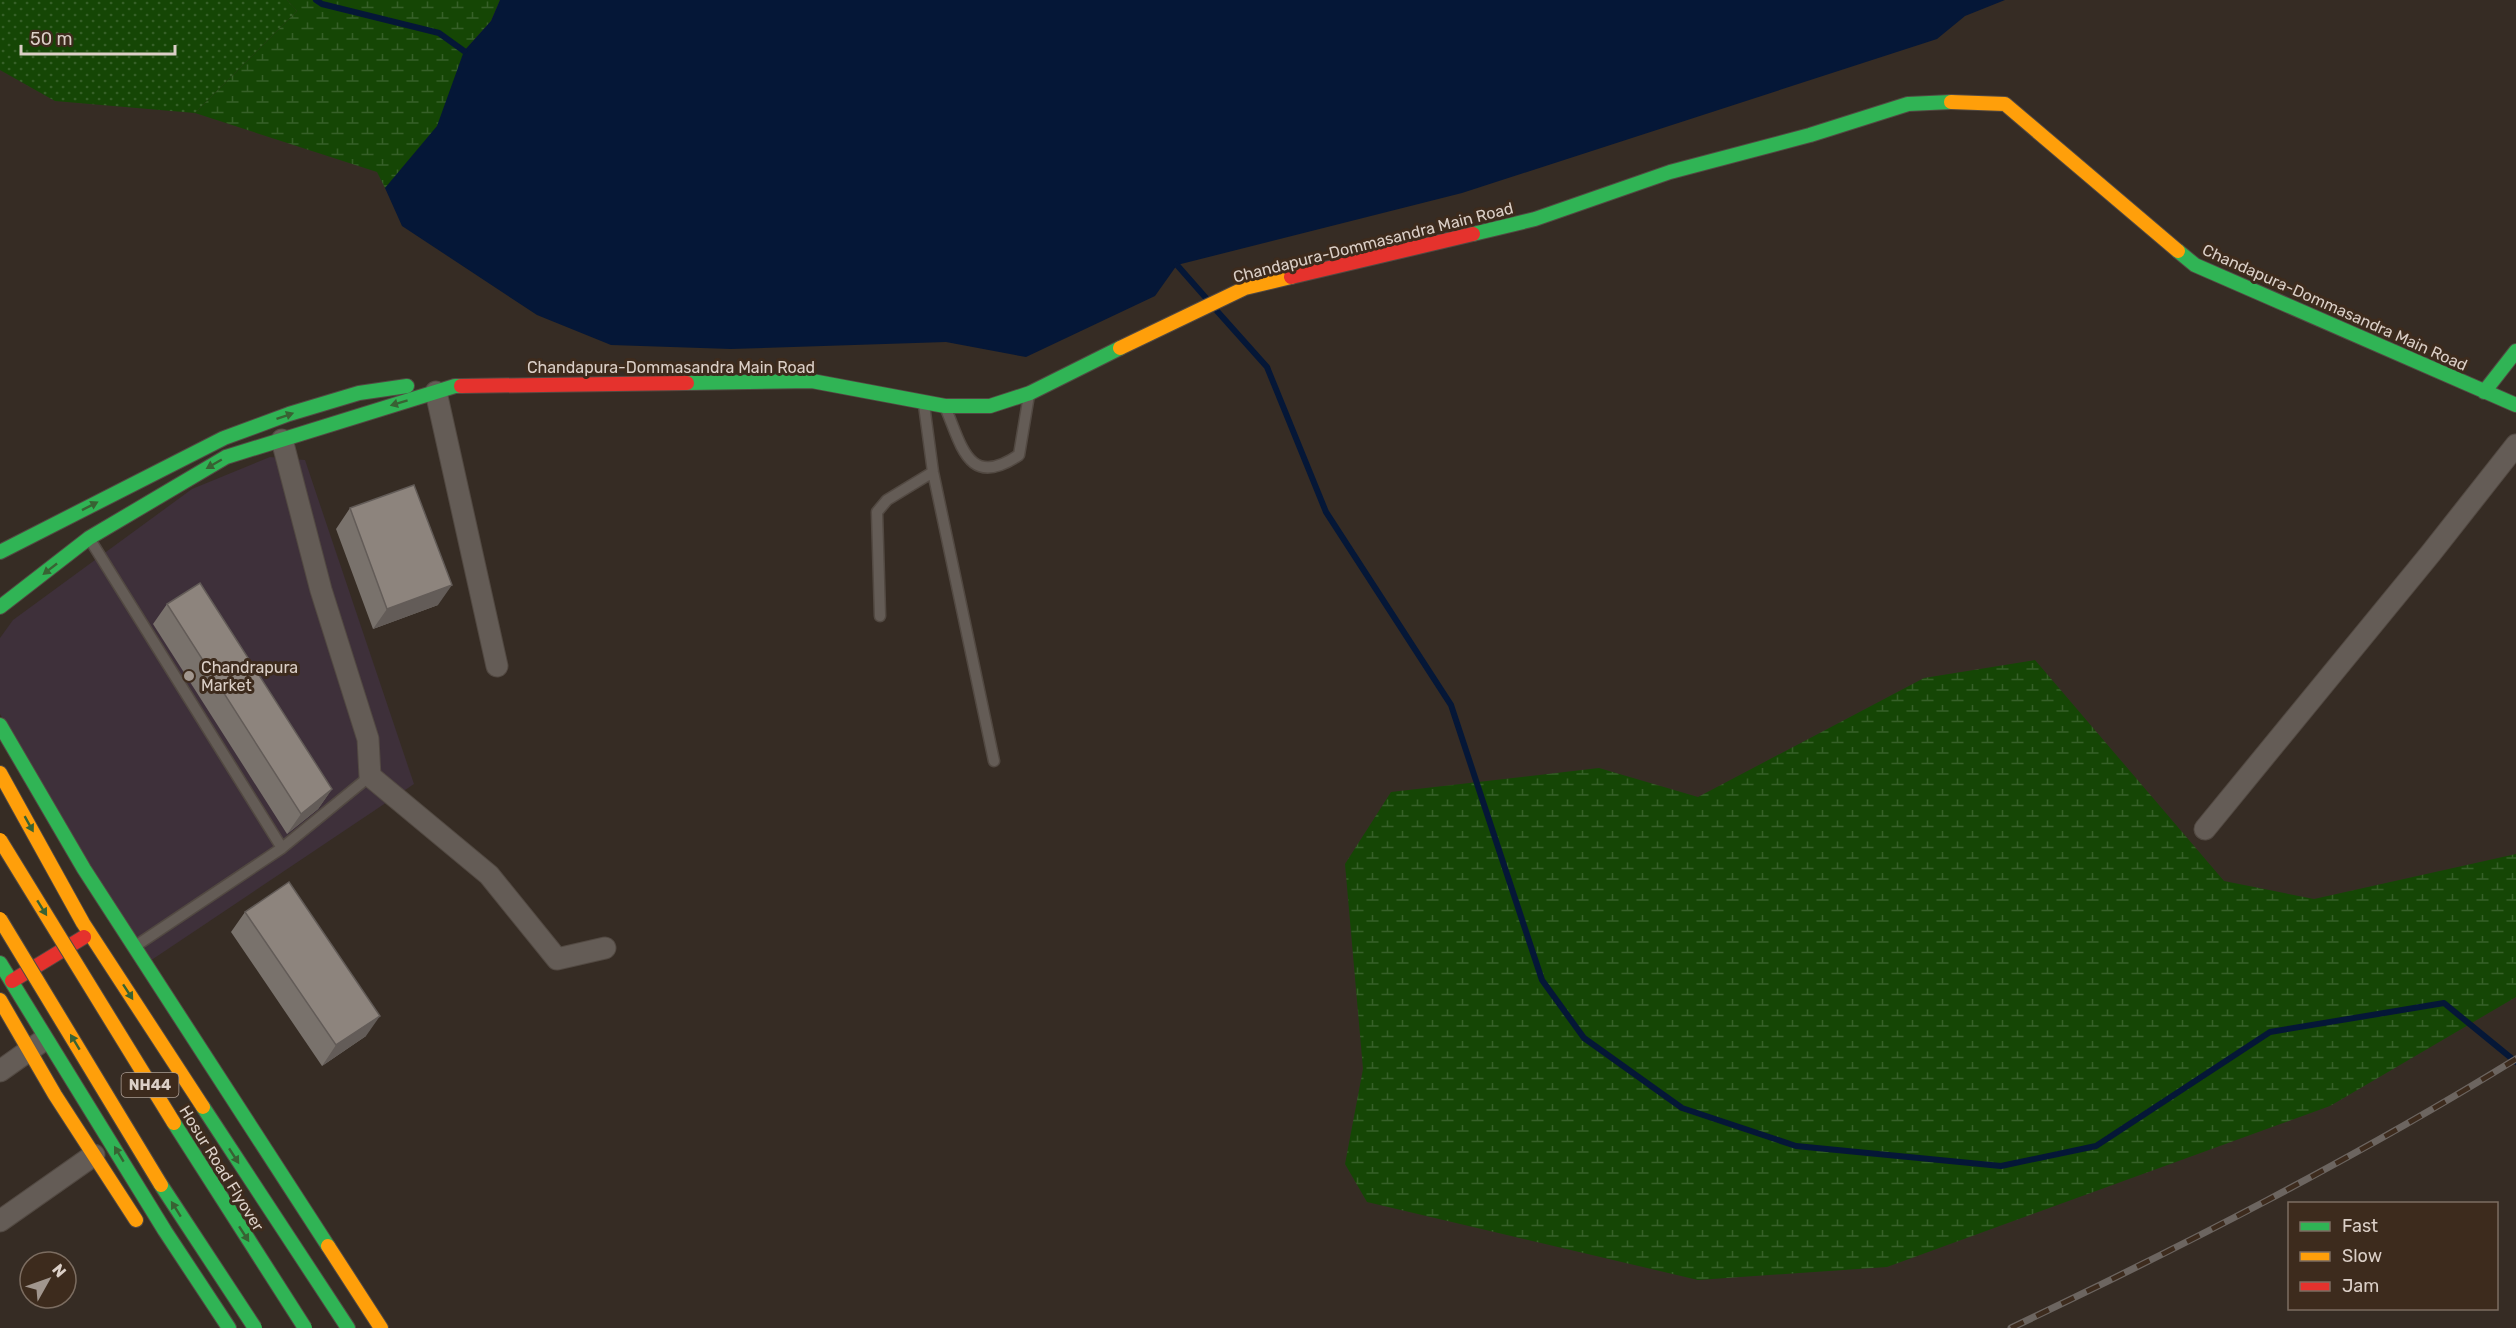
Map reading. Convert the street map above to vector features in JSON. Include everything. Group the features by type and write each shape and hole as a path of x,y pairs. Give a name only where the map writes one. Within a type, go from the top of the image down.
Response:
{"main road":[{"name":"Chandapura-Dommasandra Main Road","path":"0,607 89,538 226,457 445,389 812,381 945,405 990,406 1030,393 1245,288 1535,219 1670,172 1810,135 1908,104 1960,101 2005,104 2195,265 2516,405"},
{"path":"2484,393 2516,351"},
{"path":"0,552 224,438 289,414 359,393 400,386 445,389"},
{"path":"0,725 56,824 381,1328"},
{"path":"0,766 19,758"},
{"path":"0,773 90,933 348,1328"},
{"name":"Hosur Road Flyover","path":"0,840 196,1160 305,1328"},
{"name":"NH44","path":"0,919 176,1208 255,1328"},
{"path":"12,981 90,933"},
{"path":"0,963 165,1231 228,1328"},
{"path":"0,1000 94,1155 143,1230"}],"street":[{"path":"445,389 497,666"},
{"path":"282,440 321,590 368,739 370,776 489,875 557,959 605,948"},
{"path":"2205,829 2432,553 2516,445"},
{"path":"0,1071 47,1038"},
{"path":"0,1221 94,1155"}],"lane":[{"path":"945,405 966,457 980,467 1001,467 1018,455 1030,393"},
{"path":"924,402 933,472 994,761"},
{"path":"880,616 878,512 887,500 933,472"},
{"path":"89,538 282,848"},
{"path":"134,947 282,848 370,776"}],"shaded area":[{"name":"Chandrapura Market","path":"270,457 305,460 414,784 147,963 0,714 0,638 13,620 192,489"}],"green space":[{"path":"0,0 287,0 297,11 195,113 55,101 0,70"},
{"path":"287,0 500,0 491,21 464,51 446,131 385,188 377,172 195,113 297,11"},
{"path":"2035,660 2224,881 2314,899 2516,854 2516,997 2330,1106 1887,1267 1698,1280 1367,1202 1345,1164 1363,1069 1345,864 1391,792 1599,768 1698,797 1924,678"}],"water":[{"path":"500,0 2005,0 1965,16 1937,39 1462,193 1177,265 1155,296 1026,357 946,342 731,349 611,345 537,315 402,226 385,188 437,126 464,51 491,21"}],"building":[{"path":"414,485 452,585 387,609 350,508"},
{"path":"200,583 332,789 301,814 167,604"},
{"path":"289,882 380,1016 336,1045 245,912"}],"waterway":[{"path":"316,0 322,4 439,33 464,51"},
{"path":"1177,265 1206,298"},
{"path":"1217,311 1267,367 1326,512 1451,705 1542,980 1584,1038 1682,1108 1796,1146 2001,1166 2096,1146 2270,1032 2444,1003 2516,1062"}],"railway":[{"path":"2011,1328 2267,1200 2393,1132 2516,1059"}],"traffic: fast":[{"path":"1473,234 1535,219 1670,172 1810,135 1908,104 1951,102"},
{"path":"2178,251 2195,265 2516,405"},
{"path":"687,383 812,381 945,406 990,406 1030,393 1120,348"},
{"path":"2484,392 2516,351"},
{"path":"0,552 224,438 289,414 359,393 407,386"},
{"path":"0,607 89,538 226,457 461,386"},
{"path":"0,725 84,869 328,1246"},
{"path":"0,963 165,1231 229,1328"},
{"path":"203,1107 348,1328"},
{"path":"174,1123 305,1328"},
{"path":"161,1185 255,1328"}],"traffic: slow":[{"path":"1951,102 2005,104 2178,251"},
{"path":"1120,348 1245,288 1291,277"},
{"path":"0,773 83,923 203,1107"},
{"path":"0,840 174,1123"},
{"path":"0,919 161,1185"},
{"path":"0,1000 55,1095 136,1220"},
{"path":"328,1246 381,1328"}],"traffic: jam":[{"path":"1291,277 1473,234"},
{"path":"461,386 687,383"},
{"path":"12,981 84,937"}],"place":[{"name":"Chandrapura Market","path":"189,676"}]}
